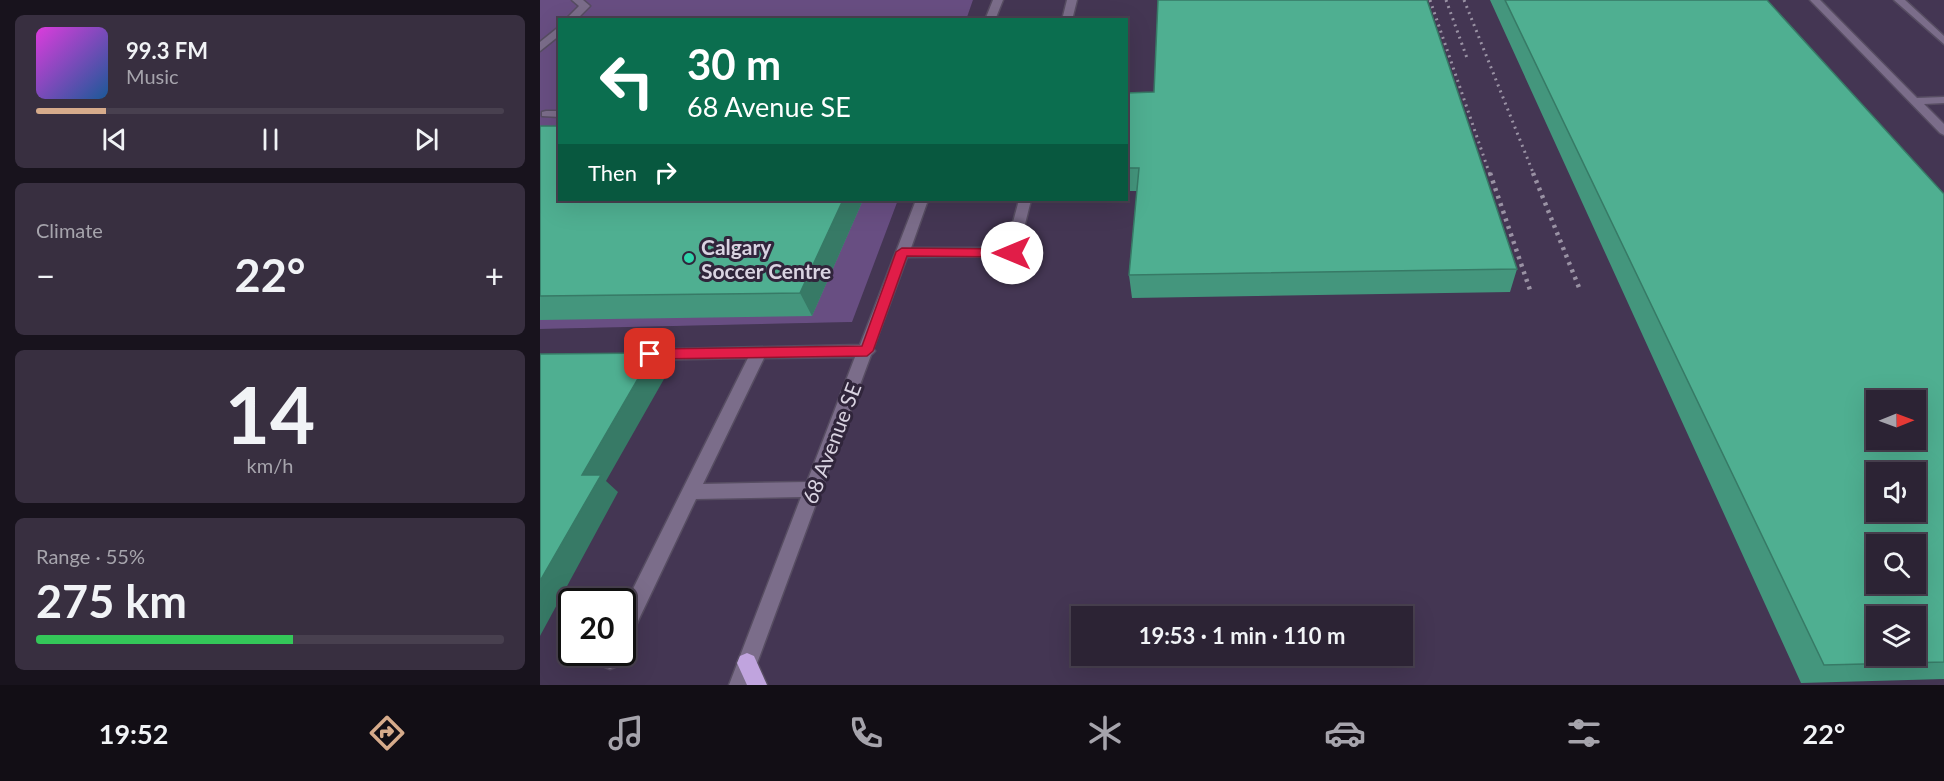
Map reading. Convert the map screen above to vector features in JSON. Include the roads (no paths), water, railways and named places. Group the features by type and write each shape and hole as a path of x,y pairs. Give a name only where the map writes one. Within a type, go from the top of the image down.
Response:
{"main road":[{"path":"747,663 757,685"}],"street":[{"path":"572,18 585,6 578,0"},
{"path":"991,18 998,0"},
{"path":"1068,18 1072,0"},
{"path":"1815,0 1944,131"},
{"path":"1899,0 1944,40"},
{"path":"540,48 558,32"},
{"path":"1915,101 1944,100"},
{"path":"546,114 558,114"},
{"name":"68 Avenue SE","path":"738,685 867,351 922,201"},
{"path":"902,252 1012,253 1025,201"},
{"path":"621,354 867,351"},
{"path":"636,604 759,352"},
{"path":"691,492 814,489"}],"railway":[{"path":"1430,0 1490,175"},
{"path":"1446,0 1467,58"},
{"path":"1464,0 1534,175"},
{"path":"1490,173 1530,290"},
{"path":"1533,173 1580,290"}],"place":[{"name":"Calgary Soccer Centre","path":"689,258"}]}
